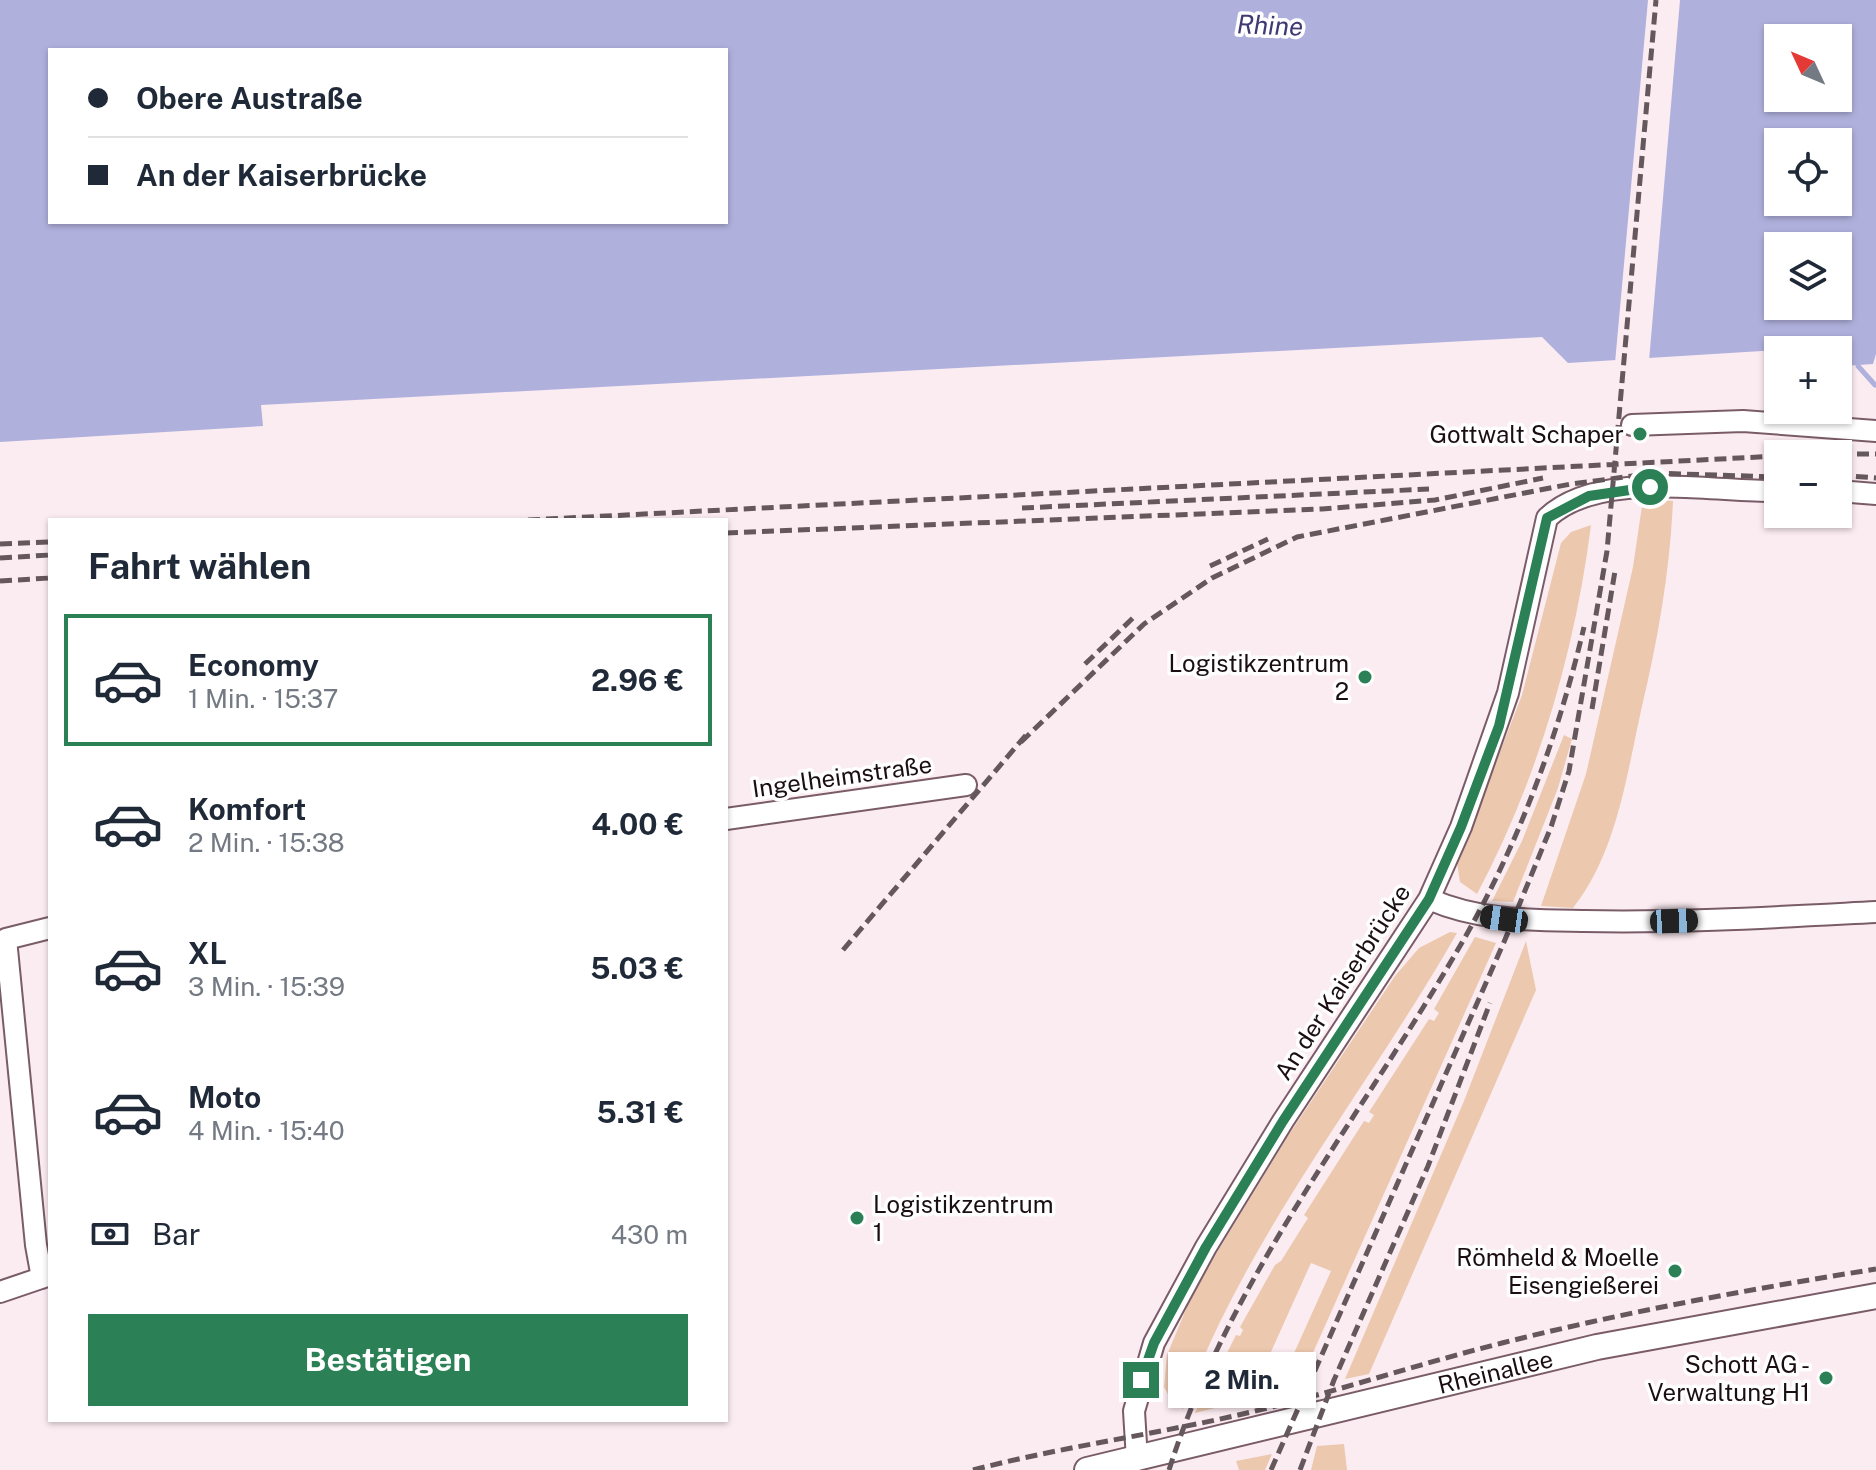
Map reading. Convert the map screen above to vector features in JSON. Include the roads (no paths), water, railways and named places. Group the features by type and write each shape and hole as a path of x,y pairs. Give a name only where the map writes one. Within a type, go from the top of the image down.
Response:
{"main road":[{"name":"Rheinallee","path":"1087,1470 1120,1465 1597,1347 1876,1296"}],"street":[{"path":"1632,425 1743,421 1876,431"},
{"name":"An der Kaiserbrücke","path":"1120,1465 1154,1343 1206,1247 1283,1121 1429,899 1461,827 1499,726 1538,570 1545,524 1553,513 1589,496 1632,488 1764,491"},
{"path":"1852,492 1876,494"},
{"name":"Ingelheimstraße","path":"728,819 966,785"},
{"path":"1429,899 1468,913 1504,919 1645,923 1876,912"},
{"path":"0,1292 46,1277 36,1245 6,939 48,928"}],"water":[{"name":"Rhine","path":"0,0 1876,0 1876,354 1873,364 1852,365 1852,336 1764,336 1764,351 1568,363 1542,337 261,405 263,426 0,442"}],"waterway":[{"path":"1858,360 1858,366 1875,385"}],"railway":[{"path":"1271,1470 1504,942 1551,827 1569,771 1607,551 1656,0"},
{"path":"1852,454 1876,454"},
{"path":"567,518 1764,457"},
{"path":"1651,473 1764,477"},
{"path":"1021,742 1144,624 1212,578 1297,537 1571,484 1656,473"},
{"path":"1852,476 1876,478"},
{"path":"728,533 1322,509 1435,500 1543,478"},
{"path":"1022,508 1429,489"},
{"path":"1210,566 1268,539"},
{"path":"0,544 48,542"},
{"path":"0,558 48,555"},
{"path":"1592,709 1615,571"},
{"path":"0,581 48,578"},
{"path":"1085,664 1134,617"},
{"path":"1169,1470 1196,1397 1228,1327 1265,1260 1429,998 1487,896 1536,784 1563,706 1584,627"},
{"path":"843,950 1026,735"},
{"path":"1300,1470 1334,1380 1428,1166 1490,1003"},
{"path":"973,1470 1251,1412 1471,1351 1595,1321 1876,1269"}],"place":[{"name":"Gottwalt Schaper","path":"1640,434"},
{"name":"Logistikzentrum 2","path":"1365,677"},
{"name":"Logistikzentrum 1","path":"857,1218"},
{"name":"Römheld & Moelle Eisengießerei","path":"1675,1271"},
{"name":"Schott AG - Verwaltung H1","path":"1826,1378"}]}
